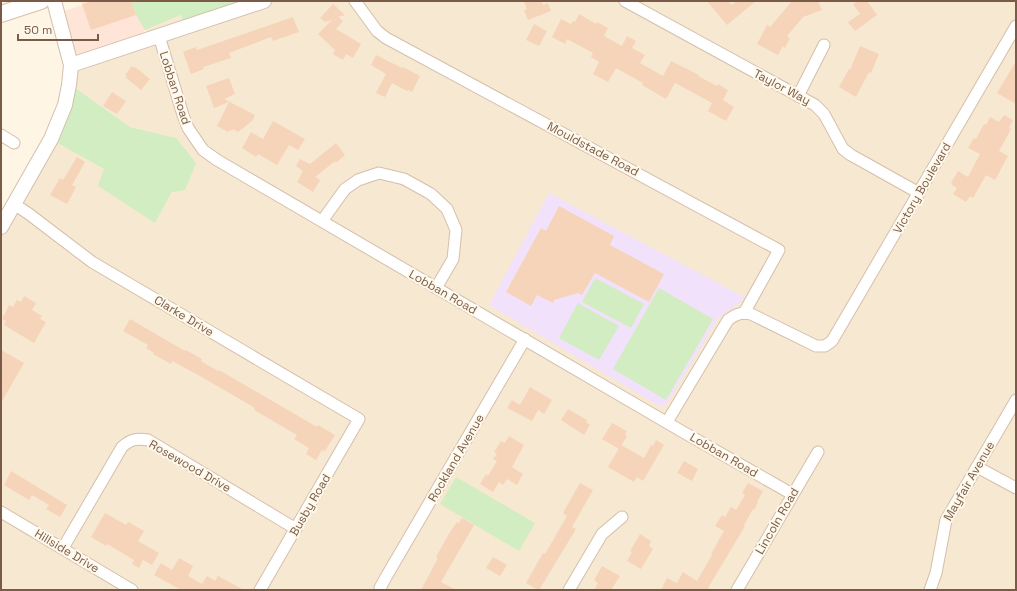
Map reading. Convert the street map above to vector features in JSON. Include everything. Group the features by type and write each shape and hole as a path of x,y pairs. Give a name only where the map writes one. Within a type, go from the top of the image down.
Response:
{"main road":[{"path":"1,14 41,1"}],"street":[{"path":"1,226 51,139 65,105 71,65 54,1"},
{"path":"71,65 264,1"},
{"name":"Mouldstade Road","path":"355,1 377,31 386,38 778,250 744,313"},
{"name":"Taylor Way","path":"625,1 815,105 824,114 843,149 919,193"},
{"name":"Victory Boulevard","path":"744,313 751,314 816,346 826,349 1014,34"},
{"name":"Lobban Road","path":"159,36 182,115 188,128 203,150 217,160 322,222 792,494"},
{"path":"798,96 824,45"},
{"path":"1,135 14,143"},
{"path":"322,222 345,189 358,180 379,173 404,179 431,194 447,208 456,230 453,259 436,288"},
{"name":"Clarke Drive","path":"14,204 92,262 359,420"},
{"path":"667,422 728,320 735,315 744,313"},
{"name":"Rockland Avenue","path":"381,590 380,588 386,577 525,339"},
{"name":"Mayfair Avenue","path":"930,590 936,573 946,520 1016,400"},
{"name":"Busby Road","path":"260,590 359,420"},
{"name":"Rosewood Drive","path":"63,548 122,446 130,440 138,438 148,440 296,529"},
{"name":"Lincoln Road","path":"737,590 818,452"},
{"path":"977,467 1016,488"},
{"name":"Hillside Drive","path":"1,512 132,590"},
{"path":"569,590 602,534 622,517"},
{"path":"386,577 388,590"}],"shaded area":[{"path":"81,1 131,1 136,15 145,30 140,41 72,63 59,13 82,5"},
{"path":"233,1 1016,1 1016,590 136,590 124,583 119,590 1,590 1,230 52,140 104,169 155,223 172,192 176,138 130,127 71,85 73,66 156,37 145,30 181,15 183,21 234,3"},
{"path":"549,193 746,298 718,318 667,404 659,406 489,305"}],"green space":[{"path":"131,1 233,1 234,3 183,21 181,15 145,30 136,15"},
{"path":"71,85 130,127 176,138 196,163 185,190 172,192 155,223 98,186 104,169 52,140"},
{"path":"595,278 644,304 631,328 582,302"},
{"path":"659,288 713,319 666,400 613,369"},
{"path":"578,303 619,326 599,360 559,338"},
{"path":"456,477 535,523 519,551 440,504"}],"building":[{"path":"93,1 131,1 136,15 91,30 82,4"},
{"path":"524,1 541,1 543,5 548,3 551,11 528,20 524,10 527,9"},
{"path":"707,1 728,1 732,5 737,1 756,1 727,25"},
{"path":"792,1 818,1 822,10 803,17 787,36 790,38 785,48 783,46 778,55 757,44 767,25 770,27"},
{"path":"858,1 867,1 877,15 855,31 848,22 860,14 853,4"},
{"path":"333,4 345,15 338,17 343,21 336,29 361,44 353,58 346,54 343,60 333,54 335,50 318,34 332,20 325,22 320,18"},
{"path":"579,14 596,24 597,22 608,28 604,36 622,46 627,36 636,41 632,48 645,55 640,63 663,76 671,61 717,86 718,84 728,90 723,100 734,107 726,121 708,111 712,103 675,83 666,99 642,85 643,83 616,68 608,82 593,74 599,62 591,57 593,53 567,39 565,44 552,37 561,19 571,24 573,21 575,22"},
{"path":"293,17 299,32 273,41 271,37 229,53 231,58 203,67 204,69 191,74 183,52 196,47 197,50"},
{"path":"534,24 547,31 539,46 526,40"},
{"path":"860,46 879,54 871,73 869,72 856,97 839,87 849,69 850,70"},
{"path":"376,55 420,76 412,92 392,83 385,97 376,93 386,74 371,65"},
{"path":"1016,61 1016,104 997,93"},
{"path":"132,66 150,79 141,90 126,78 127,77 125,75"},
{"path":"229,78 235,94 224,99 255,115 252,121 238,132 233,129 232,131 230,130 228,132 217,126 229,102 214,108 206,86"},
{"path":"112,92 126,101 117,114 103,106"},
{"path":"1004,115 1013,120 1009,128 1011,129 999,151 1008,156 995,180 986,175 973,198 970,196 966,202 953,194 957,188 951,183 958,171 968,177 980,154 968,148 974,138 976,139 984,124 986,125 990,117 999,122"},
{"path":"273,121 305,139 298,150 289,145 277,165 258,154 256,157 242,148 251,132 263,139"},
{"path":"336,143 345,155 315,177 320,180 313,192 297,182 303,171 296,166 300,159 310,164"},
{"path":"77,157 85,162 72,185 76,187 67,204 50,195 60,178 63,180"},
{"path":"559,206 614,236 610,245 664,274 649,302 595,273 582,295 578,293 554,300 553,303 537,295 531,306 506,292 541,228 546,231"},
{"path":"24,296 36,303 32,310 42,316 40,319 46,322 34,343 4,325 6,321 2,319 9,305 13,307 17,300 21,302"},
{"path":"130,319 185,351 186,350 202,359 201,361 218,371 219,370 317,427 318,425 335,435 325,451 322,450 316,460 306,454 309,448 294,439 297,435 254,410 255,408 200,376 172,361 171,364 153,354 154,353 146,348 148,345 123,331"},
{"path":"1,350 24,363 1,403"},
{"path":"530,387 552,400 544,414 538,410 532,421 507,408 512,400 520,405"},
{"path":"568,409 587,420 586,422 590,425 584,435 561,420"},
{"path":"612,423 627,431 625,434 627,436 619,449 602,439"},
{"path":"509,436 524,445 512,467 523,474 517,485 507,479 503,485 499,482 493,492 480,484 486,474 488,476 497,461 493,459 497,454 494,452 501,441 505,443"},
{"path":"656,440 664,445 643,481 637,477 634,482 608,467 621,445 644,458 651,445 653,446"},
{"path":"684,461 698,469 692,481 677,473"},
{"path":"11,471 67,505 60,517 46,509 49,505 32,495 29,500 4,485"},
{"path":"580,483 593,490 572,527 576,529 538,590 526,583 567,516 563,513"},
{"path":"748,483 763,491 757,502 758,503 744,525 745,526 708,588 712,590 661,590 667,578 677,583 683,572 697,581 724,531 715,526 722,515 725,517 731,507 736,510 745,495 742,493"},
{"path":"105,513 126,525 128,522 144,531 138,541 159,553 152,565 143,560 139,568 132,564 134,560 107,544 106,546 91,537"},
{"path":"462,518 474,525 441,582 456,590 421,590 438,558 436,557 450,532"},
{"path":"640,534 651,541 649,546 653,549 641,569 627,561 632,552 630,551"},
{"path":"493,557 507,565 500,576 486,568"},
{"path":"179,558 193,566 188,576 202,584 207,576 215,581 218,576 244,590 181,590 154,575 161,563 172,570"},
{"path":"602,566 620,576 611,590 594,590 598,583 594,580"}]}
